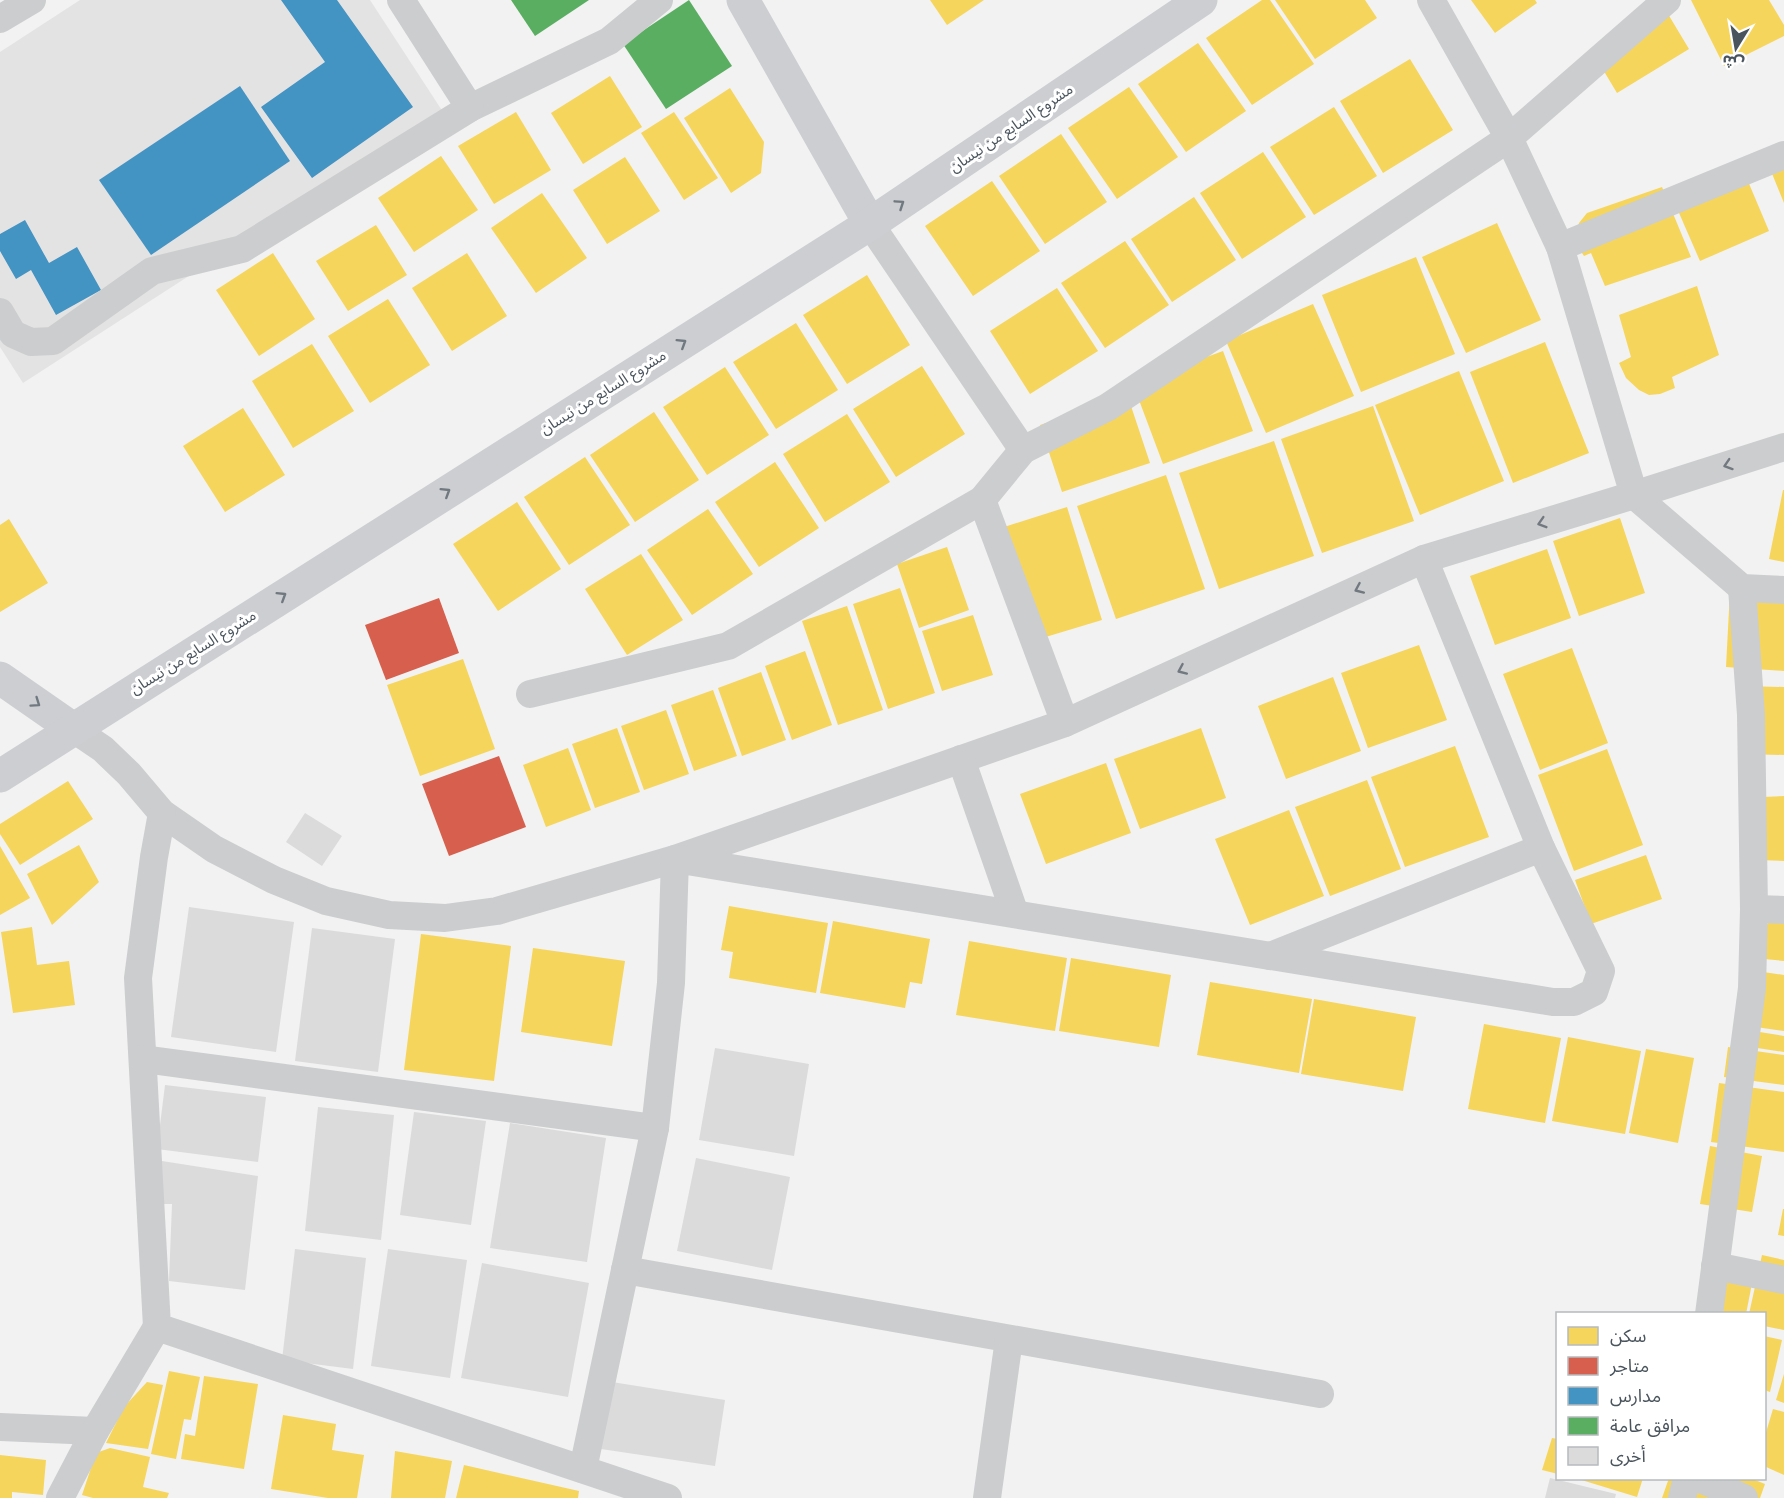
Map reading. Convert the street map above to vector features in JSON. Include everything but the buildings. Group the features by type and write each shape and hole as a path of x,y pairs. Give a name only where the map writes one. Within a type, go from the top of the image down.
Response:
{"main road":[{"path":"743,0 870,224"},
{"name":"مشروع السابع من نيسان","path":"0,776 72,728 870,224 1201,0"},
{"path":"0,678 72,728"}],"street":[{"path":"0,19 32,0"},
{"path":"401,0 470,108"},
{"path":"0,312 14,334 32,342 53,341 152,271 242,249 470,108 609,41 659,0"},
{"path":"1431,0 1509,138 1560,247 1634,495 1742,588 1784,590"},
{"path":"530,694 728,646 982,500 1023,450 1108,406 1509,138 1667,0"},
{"path":"1560,247 1784,155"},
{"path":"870,224 1023,450"},
{"path":"72,728 104,749 162,813 214,849 274,880 326,901 388,915 445,918 497,911 675,859 1065,723 1424,559 1784,447"},
{"path":"982,500 1065,723"},
{"path":"675,859 1553,1002 1574,1002 1594,992 1601,971 1541,849 1424,559"},
{"path":"1709,1312 1752,988 1754,909 1752,715 1742,588"},
{"path":"961,759 1015,914"},
{"path":"60,1498 94,1431 157,1327 138,978 162,813"},
{"path":"1270,956 1541,849"},
{"path":"583,1469 655,1128 671,983 675,859"},
{"path":"1754,909 1784,910"},
{"path":"143,1059 655,1128"},
{"path":"1715,1266 1784,1280"},
{"path":"625,1270 1320,1394"},
{"path":"157,1327 668,1498"},
{"path":"987,1498 1009,1339"},
{"path":"0,1427 94,1431"},
{"path":"1682,1498 1688,1480"},
{"path":"1700,1480 1744,1498"}],"shaded area":[{"path":"80,0 370,0 443,112 23,383 0,347 0,52"}]}
